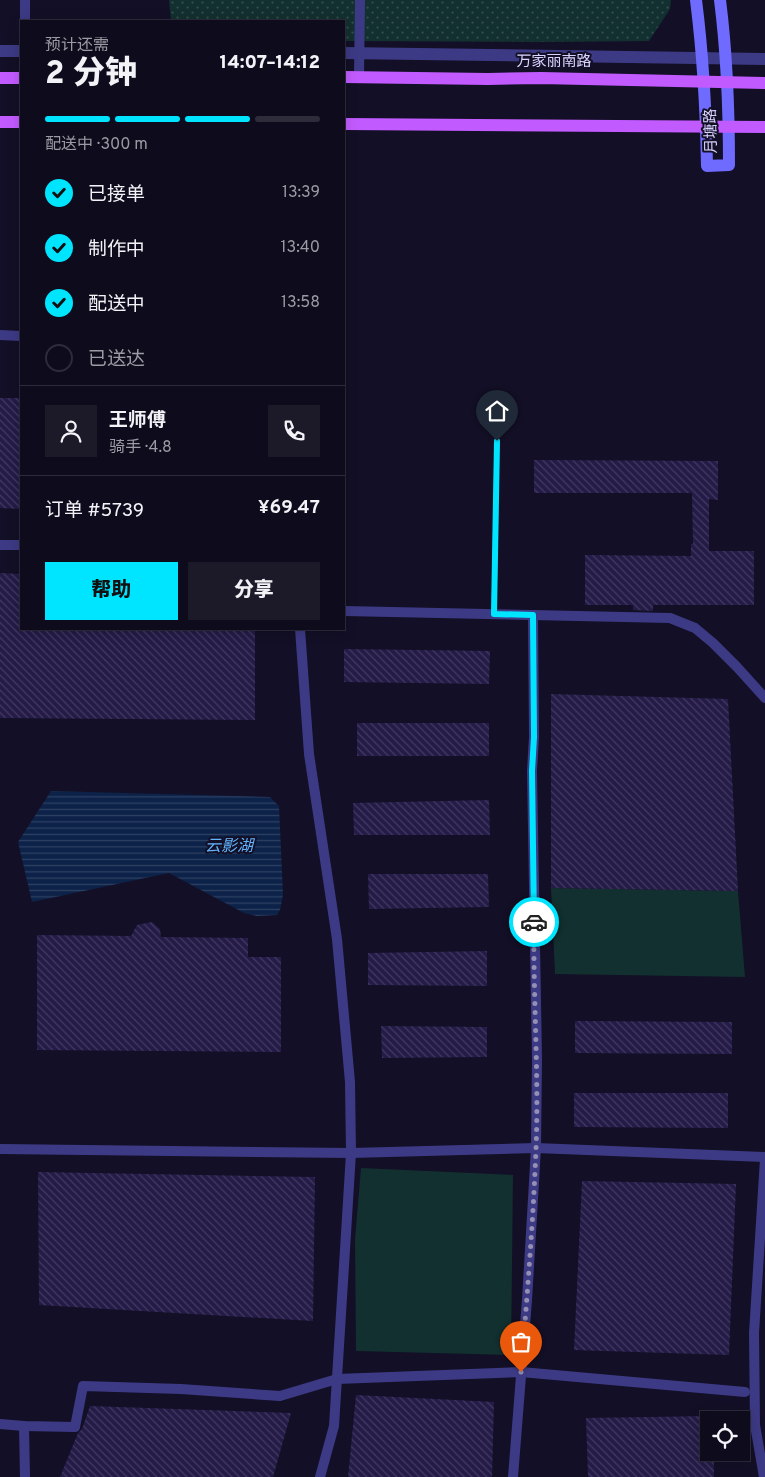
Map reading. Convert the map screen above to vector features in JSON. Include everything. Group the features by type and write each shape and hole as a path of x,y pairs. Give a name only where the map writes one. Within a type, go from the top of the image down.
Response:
{"main road":[{"name":"月塘路","path":"696,0 704,82 707,166 729,165 726,58 720,0"},
{"name":"万家丽南路","path":"345,77 541,78 765,83"},
{"path":"0,78 20,78"},
{"path":"0,122 20,122"},
{"path":"345,124 765,127"}],"street":[{"path":"25,0 25,20"},
{"path":"359,77 360,0"},
{"path":"0,51 20,51"},
{"name":"万家丽南路","path":"345,53 765,59"},
{"path":"0,335 20,336"},
{"path":"0,545 20,545"},
{"path":"345,611 670,618 695,628 713,643 765,698"},
{"path":"513,1477 527,1300 536,1148 537,1059 532,771 534,737 533,615"},
{"path":"300,630 308,754 337,939 350,1082 352,1154 334,1426 321,1474"},
{"path":"0,1149 352,1154 536,1148 765,1158 754,1333 755,1425 764,1477"},
{"path":"0,1424 75,1426 83,1386 181,1388 280,1396 337,1378 521,1372 745,1392"},
{"path":"24,1426 25,1477"}],"lane":[{"path":"494,614 497,441"}],"green space":[{"path":"169,0 671,0 670,9 649,41 345,41 345,20 171,20"},
{"path":"551,888 738,891 745,977 555,974"},
{"path":"361,1168 513,1175 511,1355 356,1351 355,1239"}],"water":[{"name":"云影湖","path":"51,791 270,797 279,806 283,895 280,910 277,915 257,916 244,913 169,873 32,902 18,842"}],"building":[{"path":"0,398 20,398 20,509 0,508"},
{"path":"534,460 718,461 718,500 709,499 709,551 754,551 754,605 653,605 653,611 633,610 633,605 585,605 585,555 691,556 691,544 693,544 692,493 534,493"},
{"path":"0,573 20,574 20,630 255,630 255,720 0,718"},
{"path":"344,649 490,651 489,684 344,682"},
{"path":"551,694 728,699 738,891 551,888"},
{"path":"357,723 489,723 489,756 357,756"},
{"path":"489,800 490,835 354,835 353,803"},
{"path":"368,874 488,874 489,907 369,909"},
{"path":"152,922 160,929 161,937 248,938 248,957 281,957 281,1052 37,1050 37,935 131,936 137,925"},
{"path":"487,951 487,986 368,985 368,953"},
{"path":"575,1021 732,1022 732,1054 575,1053"},
{"path":"381,1026 487,1027 487,1057 382,1058"},
{"path":"574,1093 728,1093 728,1128 574,1127"},
{"path":"38,1172 315,1177 313,1321 39,1305"},
{"path":"582,1181 736,1184 729,1355 574,1350"},
{"path":"356,1395 494,1402 492,1477 348,1477"},
{"path":"90,1406 291,1413 273,1477 60,1477 78,1433 82,1429"},
{"path":"700,1416 700,1461 714,1461 714,1477 588,1477 586,1418"}],"way so far":[{"path":"521,1372 536,1148 537,1059 534,922"}],"route":[{"path":"497,441 494,614 533,615 534,737 532,771 534,922"}]}
